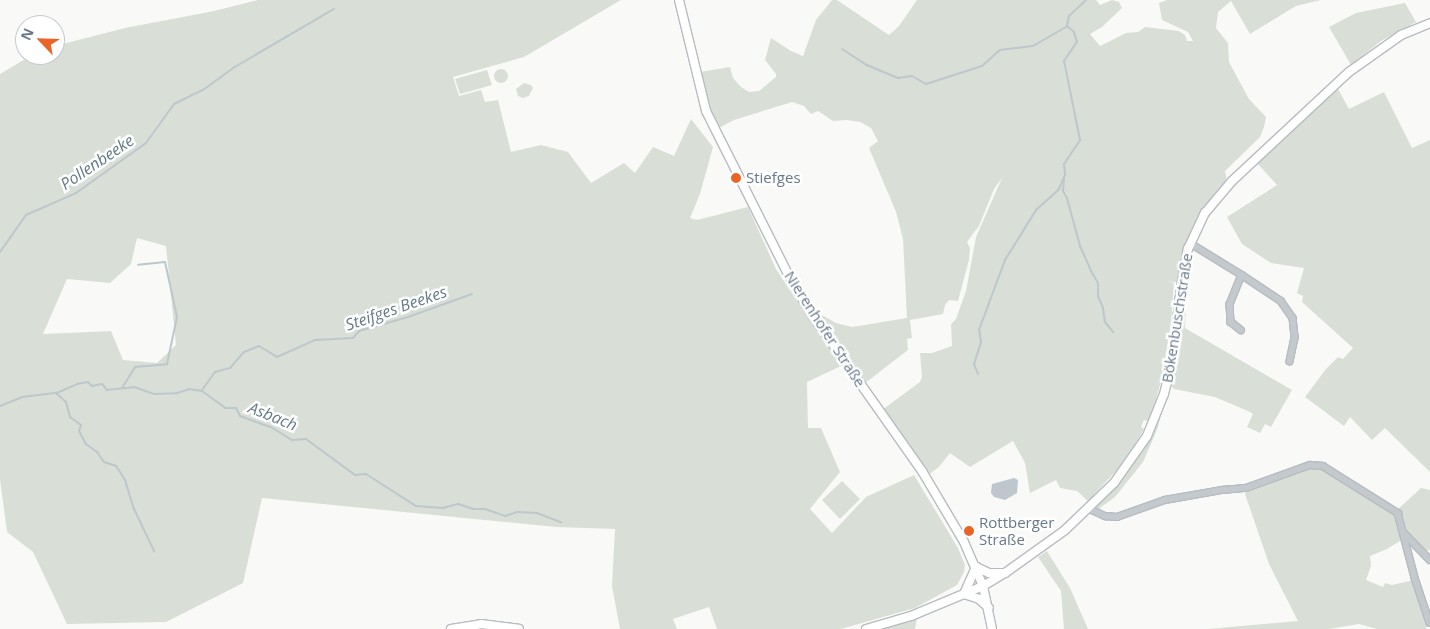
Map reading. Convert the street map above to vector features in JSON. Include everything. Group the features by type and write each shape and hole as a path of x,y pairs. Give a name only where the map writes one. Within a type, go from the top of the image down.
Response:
{"main road":[{"name":"Nierenhofer Straße","path":"679,0 706,110 789,276 812,315 922,471 964,542 983,586 992,629"},
{"name":"Bökenbuschstraße","path":"983,586 1043,548 1090,509 1127,467 1142,443 1158,411 1172,361 1182,276 1190,243 1200,221 1217,196 1331,88 1387,43 1430,23"},
{"path":"964,594 976,567 990,573 1005,573"},
{"path":"866,629 911,616 983,586"},
{"path":"964,594 979,599 989,608"},
{"path":"451,629 481,624 519,629"}],"street":[{"path":"1190,243 1281,301 1293,318 1295,338 1290,361"},
{"path":"1241,330 1231,322 1230,304 1242,276"},
{"path":"1090,509 1105,516 1117,516 1165,500 1222,490 1246,488 1315,464 1330,470 1398,513 1415,578 1430,623"},
{"path":"1405,534 1430,560"}],"shaded area":[{"path":"258,0 621,0 524,57 453,77 459,96 481,90 485,102 498,100 511,152 541,145 568,152 591,183 624,163 635,173 653,147 674,156 691,119 713,147 700,194 690,218 697,220 748,207 776,269 841,366 807,382 808,428 821,428 840,472 810,509 832,533 866,497 914,475 958,548 965,565 964,572 957,585 915,608 841,629 717,629 709,607 673,619 677,629 620,629 612,586 615,529 556,527 262,498 243,583 166,622 67,624 33,552 7,532 0,479 0,74 15,65 65,65 65,43 125,28 214,11","holes":["137,238 166,246 176,345 157,363 123,360 111,331 43,334 67,279 110,283 131,264"]},
{"path":"832,0 837,0 889,35 899,26 917,0 1096,0 1100,5 1112,0 1119,2 1122,8 1102,27 1090,34 1100,46 1126,33 1138,32 1145,27 1179,31 1185,35 1187,41 1193,41 1188,32 1162,20 1159,3 1167,0 1321,0 1296,6 1250,34 1231,1 1218,12 1216,28 1228,43 1229,62 1249,99 1266,117 1264,127 1260,137 1225,171 1227,181 1208,202 1197,220 1185,249 1179,283 1168,281 1174,283 1171,323 1164,371 1148,421 1144,420 1141,427 1144,429 1116,471 1088,501 1077,491 1060,488 1056,480 1030,493 1025,463 1013,441 970,467 950,453 939,467 928,475 882,410 920,382 922,377 920,353 932,353 952,346 951,324 956,319 966,291 976,237 1002,178 994,189 979,226 967,242 970,248 969,260 958,301 949,300 945,305 943,314 910,320 912,338 907,339 908,350 864,384 811,309 836,323 852,327 907,318 903,239 896,212 869,148 878,141 871,128 860,122 847,120 833,121 818,111 811,114 804,106 792,102 734,120 717,129 700,72 730,67 733,78 741,87 749,92 759,91 776,77 776,74 765,60 771,38 791,51 803,56 816,20"},
{"path":"1405,3 1416,22 1381,41 1351,65 1329,27 1356,13"},
{"path":"498,69 504,69 508,76 504,83 498,83 494,79 494,73"},
{"path":"487,70 492,85 460,94 455,79"},
{"path":"524,83 531,85 533,88 529,96 523,98 518,96 516,89"},
{"path":"1337,87 1349,109 1384,92 1412,148 1430,140 1430,472 1385,428 1372,440 1350,417 1344,426 1305,397 1326,369 1338,357 1343,359 1353,348 1302,302 1303,296 1297,293 1304,268 1271,263 1242,244 1227,217 1277,185 1257,163"},
{"path":"1184,283 1187,284 1185,328 1292,390 1271,427 1265,424 1260,433 1247,427 1253,414 1250,412 1215,397 1174,389 1170,385 1181,324"},
{"path":"1163,408 1157,430 1143,462 1115,497 1097,510 1096,507 1117,485 1138,458"},
{"path":"1315,461 1327,464 1397,510 1421,488 1430,490 1430,550 1425,551 1401,529 1403,539 1387,549 1370,556 1371,566 1366,580 1383,587 1385,583 1392,585 1414,580 1428,621 1426,629 1377,629 1359,624 1329,629 1208,629 1298,621 1269,564 1244,486"},
{"path":"1014,478 1018,480 1017,493 1005,500 994,497 991,493 992,484"},
{"path":"842,481 860,499 840,519 822,500"},
{"path":"1047,551 1070,588 1088,629 1064,629 1061,591 1038,557"},
{"path":"917,618 915,629 878,629"}],"waterway":[{"path":"842,49 867,65 898,78 912,76 926,84 982,66 1000,50 1033,46 1067,26 1069,16 1086,0"},
{"name":"Pollenbeeke","path":"0,252 26,215 76,193 146,143 174,104 203,90 233,68 334,9"},
{"path":"978,374 974,364 981,342 979,330 1005,260 1036,210 1059,189 1065,175 1064,164 1080,140 1064,61 1077,42 1074,32 1067,26"},
{"path":"1064,179 1063,191 1067,198 1080,246 1098,283 1098,296 1103,308 1105,322 1113,332"},
{"path":"122,388 135,367 167,364 177,317 165,262 138,265"},
{"name":"Steifges Beekes","path":"202,390 215,372 230,368 244,352 259,346 277,357 315,340 353,338 359,331 408,317 472,294"},
{"name":"Asbach","path":"0,406 22,397 57,393 77,384 88,382 92,386 102,384 107,390 134,387 154,394 177,393 189,389 202,391 225,408 236,408 240,416 271,427 292,440 306,439 355,475 366,474 416,506 443,508 458,504 473,509 485,509 505,516 517,512 537,513 561,522"},
{"path":"57,394 66,402 70,417 81,425 79,431 86,444 97,452 104,462 116,466 125,480 134,509 154,551"}],"place":[{"name":"Stiefges","path":"736,178"},
{"name":"Rottberger Straße","path":"969,531"}]}
